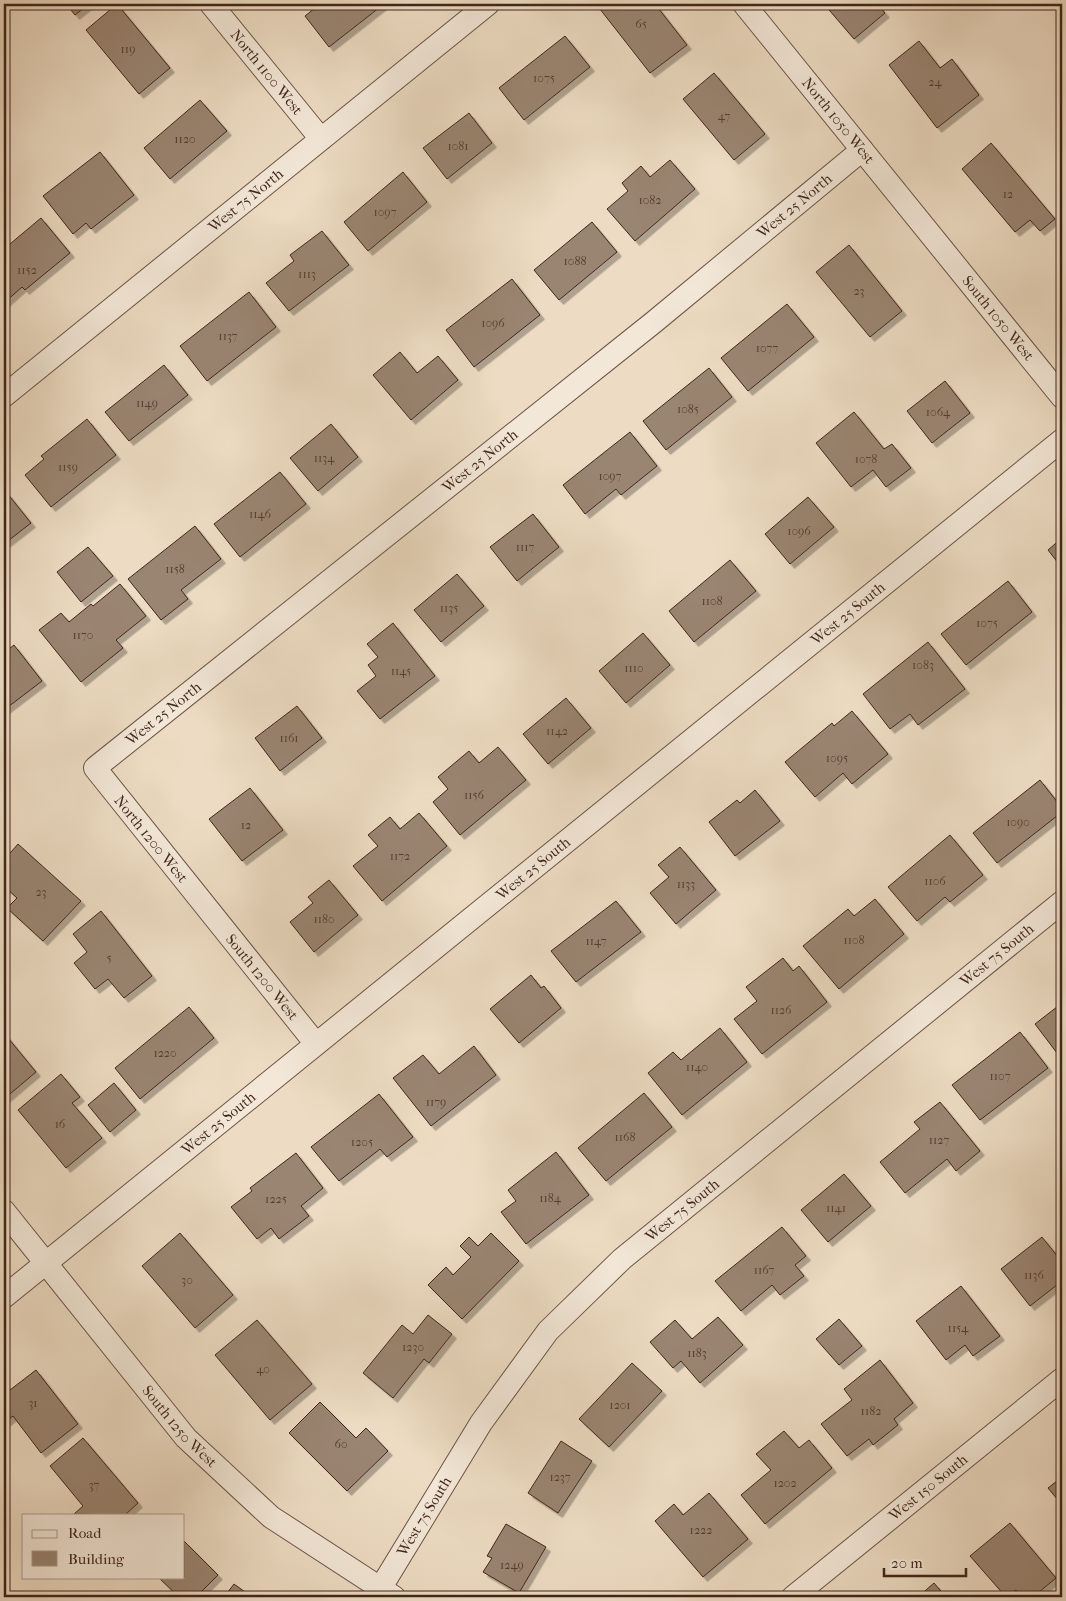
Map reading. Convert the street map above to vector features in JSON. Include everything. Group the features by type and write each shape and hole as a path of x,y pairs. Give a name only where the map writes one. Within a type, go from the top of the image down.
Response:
{"street":[{"name":"North 1100 West","path":"211,4 321,139"},
{"name":"West 75 North","path":"4,396 488,4"},
{"name":"North 1050 West","path":"744,4 933,238"},
{"name":"West 25 North","path":"95,768 654,322 862,150"},
{"name":"South 1050 West","path":"933,238 1062,397"},
{"name":"West 25 South","path":"4,1297 1062,440"},
{"name":"North 1200 West","path":"95,768 207,909"},
{"name":"West 75 South","path":"387,1593 481,1423 548,1331 622,1259 1062,902"},
{"name":"South 1200 West","path":"207,909 316,1044"},
{"name":"South 1250 West","path":"4,1211 186,1438 272,1517 387,1593"},
{"name":"West 150 South","path":"793,1597 1062,1379"}],"building":[{"path":"66,4 89,4 75,15"},
{"path":"117,4 170,68 139,94 86,30"},
{"path":"320,4 384,4 329,47 305,16"},
{"path":"596,4 655,4 687,45 650,73"},
{"path":"824,4 877,4 885,13 854,39"},
{"path":"565,36 590,67 524,120 499,88"},
{"path":"919,41 940,68 952,59 979,95 937,128 889,65"},
{"path":"714,73 765,134 734,160 683,99"},
{"path":"200,100 227,131 170,179 144,148"},
{"path":"469,113 492,143 447,179 423,148"},
{"path":"991,143 1055,219 1040,231 1030,220 1015,232 962,169"},
{"path":"100,152 134,195 91,229 86,223 73,234 43,196"},
{"path":"670,160 695,189 635,241 607,209 628,191 622,183 641,166 650,177"},
{"path":"403,172 427,202 368,251 344,222"},
{"path":"41,218 70,253 25,290 22,287 4,303 4,249"},
{"path":"592,222 617,252 559,300 534,270"},
{"path":"322,231 349,265 289,311 266,283 294,261 290,255"},
{"path":"849,245 902,311 870,337 816,272"},
{"path":"512,279 540,315 474,367 446,330"},
{"path":"249,292 276,327 207,381 180,346"},
{"path":"787,304 814,337 748,391 721,358"},
{"path":"400,352 417,373 438,356 458,380 411,420 373,375"},
{"path":"164,365 188,395 129,441 105,412"},
{"path":"709,368 732,397 666,450 643,421"},
{"path":"945,381 970,413 932,443 907,411"},
{"path":"854,412 884,449 892,444 911,468 886,487 873,470 851,487 816,443"},
{"path":"87,419 116,455 51,507 25,475 44,459 41,456"},
{"path":"331,424 358,457 318,491 290,458"},
{"path":"630,432 657,466 621,495 616,489 585,514 563,485"},
{"path":"280,472 306,504 240,557 214,524"},
{"path":"7,493 31,523 4,544 4,495"},
{"path":"808,497 834,527 790,564 765,534"},
{"path":"533,514 559,547 517,581 490,547"},
{"path":"195,526 221,559 181,590 188,599 161,620 128,579"},
{"path":"1062,538 1062,568 1048,550"},
{"path":"88,547 113,576 81,602 57,572"},
{"path":"730,560 756,591 694,642 669,611"},
{"path":"457,574 484,606 441,642 414,610"},
{"path":"1008,581 1032,612 966,665 941,634"},
{"path":"120,584 146,616 116,640 123,648 81,682 39,630 61,613 69,622 91,604 93,606"},
{"path":"393,623 435,676 380,719 357,691 376,676 368,665 378,657 367,644"},
{"path":"643,633 670,665 626,703 599,671"},
{"path":"928,642 965,689 918,725 910,714 890,729 863,694"},
{"path":"14,645 42,681 4,710 4,653"},
{"path":"566,698 591,728 548,764 523,734"},
{"path":"297,706 322,738 280,771 255,738"},
{"path":"852,711 888,754 852,784 843,773 815,797 785,762 832,723 834,726"},
{"path":"498,747 526,780 460,835 433,802 448,789 438,777 469,751 479,763"},
{"path":"1040,780 1062,808 1062,812 997,863 973,833"},
{"path":"250,788 283,830 242,861 209,819"},
{"path":"755,790 780,821 735,856 709,822 737,800 740,803"},
{"path":"419,813 447,846 382,901 353,866 378,846 368,835 390,817 400,829"},
{"path":"950,835 983,875 950,902 945,897 917,921 888,887"},
{"path":"18,844 81,901 43,941 7,908 17,898 4,886 4,860"},
{"path":"680,847 716,890 676,924 650,893 669,877 658,865"},
{"path":"329,880 358,915 314,952 290,922 313,903 308,897"},
{"path":"875,899 904,934 839,989 803,946 848,909 854,916"},
{"path":"616,901 641,932 576,982 551,951"},
{"path":"101,911 152,976 124,998 108,979 95,989 74,963 87,952 73,934"},
{"path":"783,958 793,971 799,966 827,1002 762,1054 734,1019 757,1001 746,987"},
{"path":"531,975 541,988 544,986 561,1008 519,1043 490,1009"},
{"path":"1062,1003 1062,1049 1057,1053 1035,1024"},
{"path":"189,1007 214,1038 140,1099 115,1068"},
{"path":"720,1028 747,1062 682,1115 648,1073 673,1052 681,1060"},
{"path":"1020,1032 1048,1068 980,1120 952,1085"},
{"path":"4,1033 36,1072 4,1099"},
{"path":"474,1046 496,1075 431,1126 393,1078 423,1055 439,1074"},
{"path":"61,1074 80,1097 72,1103 102,1138 66,1168 18,1110"},
{"path":"114,1083 136,1110 110,1132 88,1105"},
{"path":"644,1093 672,1127 606,1181 578,1148"},
{"path":"379,1094 413,1137 387,1157 380,1149 339,1181 311,1147"},
{"path":"940,1102 980,1151 956,1171 947,1159 905,1193 880,1162 920,1129 914,1122"},
{"path":"556,1152 589,1195 526,1244 501,1212 516,1201 508,1190"},
{"path":"296,1153 323,1188 301,1206 309,1216 279,1239 271,1228 257,1239 231,1207 252,1191 250,1188"},
{"path":"844,1174 871,1206 828,1242 801,1210"},
{"path":"782,1227 806,1256 795,1265 804,1276 780,1295 772,1285 741,1311 715,1281"},
{"path":"180,1233 233,1295 195,1328 142,1266"},
{"path":"491,1233 519,1261 462,1319 428,1285 446,1267 453,1275 471,1257 460,1246 469,1237 478,1246"},
{"path":"1042,1237 1062,1262 1062,1281 1030,1306 1001,1269"},
{"path":"961,1286 1000,1336 973,1356 965,1345 946,1360 916,1321"},
{"path":"428,1315 452,1334 429,1363 424,1359 393,1398 363,1373 402,1325 413,1334"},
{"path":"718,1317 743,1345 700,1383 681,1361 673,1368 650,1342 675,1320 692,1339"},
{"path":"839,1319 862,1346 839,1365 816,1339"},
{"path":"257,1320 312,1384 270,1420 215,1355"},
{"path":"880,1360 913,1403 894,1419 898,1425 873,1445 869,1439 847,1456 821,1424 852,1400 844,1389"},
{"path":"632,1363 662,1391 609,1447 579,1419"},
{"path":"36,1370 78,1424 41,1453 13,1416 4,1423 4,1383 10,1390"},
{"path":"320,1402 356,1438 366,1428 388,1451 347,1491 289,1433"},
{"path":"784,1431 799,1448 809,1440 832,1468 765,1524 741,1495 771,1470 756,1454"},
{"path":"83,1438 138,1503 126,1514 74,1514 83,1506 50,1466"},
{"path":"561,1441 592,1461 558,1513 528,1493"},
{"path":"1062,1477 1062,1505 1048,1488"},
{"path":"709,1493 748,1539 703,1577 655,1521 674,1504 683,1515"},
{"path":"1010,1523 1056,1578 1033,1597 1022,1597 1016,1590 1006,1597 970,1556"},
{"path":"506,1524 546,1547 519,1593 483,1572 492,1558 487,1556"},
{"path":"185,1542 218,1575 196,1597 179,1597 159,1578 185,1578"},
{"path":"934,1583 946,1597 918,1597"},
{"path":"234,1584 252,1597 224,1597"}]}
